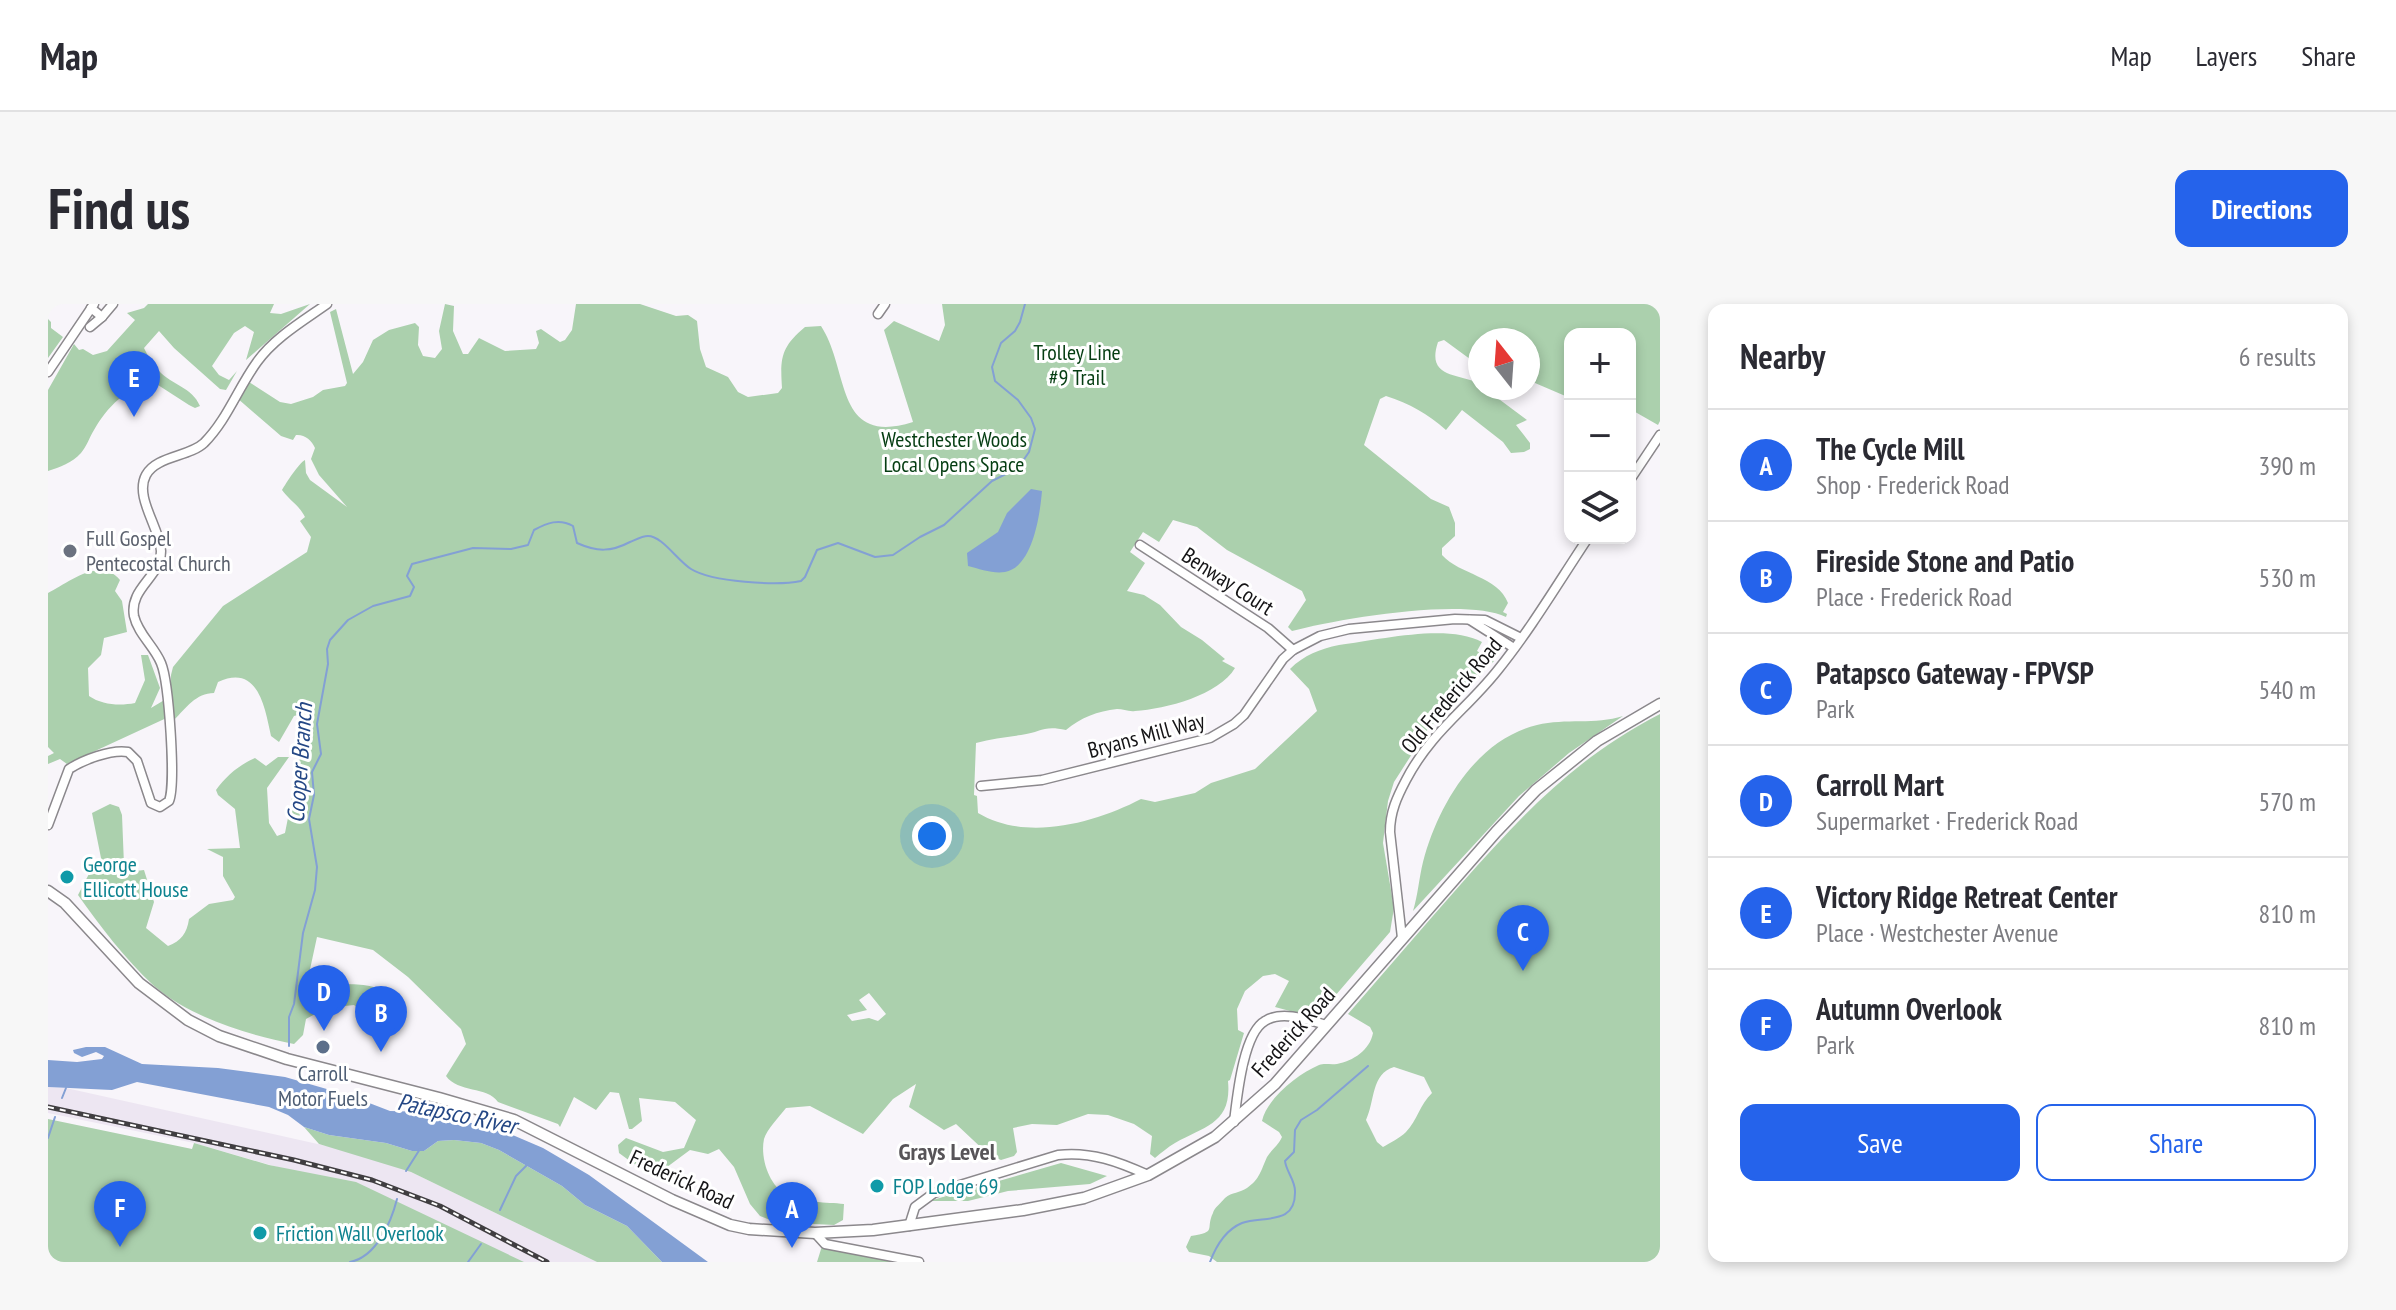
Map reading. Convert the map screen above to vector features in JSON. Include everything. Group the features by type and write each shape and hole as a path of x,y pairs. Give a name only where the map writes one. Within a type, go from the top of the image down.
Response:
{"main road":[{"name":"Frederick Road","path":"48,891 65,903 139,983 188,1020 219,1036 287,1059 514,1120 672,1200 730,1225 815,1233 909,1226 1058,1203 1108,1191 1193,1152 1234,1122 1275,1084 1536,790 1597,741 1660,704"}],"street":[{"path":"90,327 113,304"},
{"path":"48,825 69,769 118,751 128,752 137,761 151,803 160,807 166,805 172,784 166,689 160,659 133,612 137,593 155,570 160,557 160,544 144,493 145,478 154,467 203,444 266,351 327,304"},
{"path":"878,314 885,304"},
{"path":"48,372 92,306 102,317"},
{"path":"1635,472 1660,435"},
{"name":"Old Frederick Road","path":"1402,938 1390,832 1395,801 1431,739 1483,688 1514,648 1584,544"},
{"name":"Benway Court","path":"1140,545 1268,628 1293,650"},
{"name":"Bryans Mill Way","path":"981,786 1042,780 1210,738 1244,715 1274,670 1293,650 1320,636 1349,629 1439,619 1485,620 1521,638"},
{"path":"1470,620 1514,648"},
{"path":"1234,1122 1239,1086 1258,1026 1280,1017 1307,1019 1326,1025"},
{"path":"909,1226 915,1207 934,1193 1058,1155 1075,1153 1106,1159 1148,1175"},
{"path":"815,1233 825,1244 919,1262"}],"shaded area":[{"path":"48,1087 66,1088 340,1149 380,1161 411,1172 597,1262 510,1262 367,1193 194,1143 48,1113"}],"green space":[{"path":"148,304 274,304 270,313 281,314 310,304 246,360 254,332 245,326 234,333 212,366 219,375 229,380 237,371 226,390 220,389 159,331 144,348 159,371 192,394 200,406 195,408 189,405 158,385 147,385 128,392 105,413 77,456 48,471 48,390 74,344 79,350 93,355 107,351 135,320 127,313"},
{"path":"445,304 454,306 453,331 463,354 468,354 479,338 505,351 536,349 539,343 536,331 541,329 560,342 565,340 572,330 576,304 640,304 676,316 688,315 697,321 700,349 706,367 728,377 738,392 748,397 778,393 782,388 781,369 787,347 805,327 821,326 848,400 857,414 869,424 888,427 913,422 884,330 894,321 939,341 945,325 942,304 1660,304 1660,421 1658,425 1636,412 1636,328 1564,328 1564,395 1540,385 1540,328 1468,328 1468,358 1444,340 1438,342 1436,362 1446,372 1468,380 1468,400 1500,400 1527,420 1516,425 1530,443 1530,449 1524,452 1511,453 1503,442 1462,410 1446,430 1411,406 1386,396 1380,399 1364,445 1431,499 1449,507 1455,523 1455,536 1442,548 1442,555 1496,587 1508,603 1503,612 1507,614 1506,617 1487,611 1432,609 1369,616 1292,631 1288,627 1306,600 1302,591 1227,550 1197,527 1173,520 1159,542 1143,532 1130,552 1145,563 1127,591 1144,595 1160,605 1181,627 1235,668 1217,686 1176,704 1135,711 1110,710 1096,713 1066,730 1047,729 976,743 974,795 977,796 978,813 997,822 1039,828 1082,822 1141,799 1155,802 1195,793 1211,783 1255,769 1317,711 1309,689 1290,669 1307,656 1339,645 1393,637 1432,633 1467,636 1482,642 1477,651 1494,661 1428,729 1394,782 1388,801 1383,843 1394,908 1390,932 1316,1018 1275,1007 1289,981 1275,974 1263,976 1245,991 1237,1009 1238,1030 1244,1033 1228,1081 1226,1106 1215,1121 1155,1158 1150,1154 1152,1136 1134,1124 1108,1115 1088,1114 1057,1125 1032,1124 1013,1128 1017,1152 1001,1160 989,1155 956,1124 944,1130 909,1107 916,1084 893,1099 863,1134 810,1106 786,1108 764,1139 765,1163 771,1178 781,1191 793,1198 844,1204 843,1220 834,1225 775,1222 760,1216 750,1204 734,1167 719,1149 708,1154 690,1150 663,1170 634,1164 619,1153 618,1145 626,1138 663,1152 684,1148 696,1120 675,1102 639,1098 642,1121 629,1129 619,1093 610,1092 596,1110 574,1097 560,1127 451,1081 446,1076 466,1044 461,1029 408,977 373,950 317,937 309,974 335,983 373,987 396,1002 406,1018 374,1021 354,1005 326,1008 306,1019 303,1035 294,1044 220,1023 168,996 153,985 123,953 78,895 91,870 102,863 92,813 110,804 119,807 122,815 124,865 128,872 144,870 154,902 146,928 168,946 183,936 189,919 209,904 233,900 235,897 223,876 223,857 207,849 240,848 235,809 216,790 233,771 255,758 266,766 278,757 289,757 267,788 269,823 277,836 285,833 309,712 294,716 279,742 271,736 258,692 243,679 232,678 218,682 214,693 197,698 174,720 173,715 67,764 60,759 48,764 48,756 54,753 48,747 48,593 84,574 103,570 112,573 120,580 115,591 122,601 127,632 104,638 101,655 88,668 89,696 111,704 135,703 145,680 141,655 148,655 160,688 151,708 171,696 173,667 223,606 307,552 311,537 300,521 305,517 282,490 299,465 305,460 310,480 347,507 319,475 311,459 315,448 310,440 299,435 293,440 281,436 237,398 249,382 280,402 291,404 313,397 323,390 345,386 347,383 330,312 336,309 353,374 363,362 373,340 389,330 415,323 419,327 418,345 423,356 435,358 442,349 439,331","holes":["869,993 886,1014 878,1021 869,1018 852,1021 847,1015 867,1010 859,1000"]},
{"path":"48,319 51,328 63,337 48,358"},
{"path":"1660,714 1660,1262 1217,1262 1209,1256 1189,1252 1186,1247 1191,1236 1208,1231 1218,1205 1255,1181 1282,1137 1262,1121 1270,1104 1293,1081 1311,1069 1321,1064 1343,1063 1365,1049 1373,1033 1370,1027 1348,1014 1529,811 1576,768","holes":["1394,1067 1424,1077 1432,1093 1406,1132 1383,1147 1377,1142 1366,1120 1377,1082"]},
{"path":"1623,716 1569,753 1519,796 1413,911 1423,862 1439,819 1463,778 1478,760 1515,733 1537,725"},
{"path":"48,1119 192,1149 194,1143 269,1165 356,1182 524,1262 48,1262"},
{"path":"304,1127 412,1151 424,1151 438,1141 481,1143 499,1150 562,1186 585,1205 627,1226 662,1262 597,1262 411,1172 319,1144"},
{"path":"1061,1163 1107,1176 1090,1184 1008,1191 968,1201 929,1201"},
{"path":"822,1246 905,1262 817,1262"}],"water":[{"path":"1031,489 1042,491 1041,501 1033,538 1022,560 1015,568 1005,572 968,566 967,553 998,532 1007,513"},
{"name":"Patapsco River","path":"105,1047 142,1064 218,1068 285,1077 390,1111 430,1112 508,1133 543,1148 589,1175 708,1262 662,1262 627,1226 585,1205 562,1186 499,1150 481,1143 438,1141 424,1151 412,1151 386,1143 329,1135 304,1127 288,1115 269,1107 137,1082 112,1090 48,1087 48,1060 77,1062 102,1059 104,1056 96,1052 82,1057 74,1053 73,1050"}],"waterway":[{"name":"Cooper Branch","path":"289,1046 289,1017 294,1004 303,933 315,890 317,867 309,819 314,795 312,772 321,754 317,724 328,664 327,649 330,640 348,620 373,606 410,596 414,587 407,576 412,564 473,548 511,549 528,545 534,530 553,522 573,526 577,543 591,548 610,549 643,537 653,537 691,569 745,582 801,581 817,550 838,543 875,557 893,555 944,525 992,481 1018,468 1029,452 1035,429 1031,418 1018,400 995,381 992,367 1001,343 1020,322 1025,304"},
{"path":"1210,1262 1222,1239 1236,1226 1276,1218 1290,1210 1295,1187 1285,1161 1294,1152 1295,1130 1301,1120 1368,1066"},
{"path":"62,1098 66,1088"},
{"path":"48,1138 55,1117"},
{"path":"406,1171 420,1149"},
{"path":"500,1210 516,1176 528,1164"},
{"path":"350,1262 367,1253 381,1238 397,1199"},
{"path":"468,1262 481,1244"}],"railway":[{"path":"48,1107 372,1180 440,1206 547,1262"}],"place":[{"name":"Victory Ridge Retreat Center","path":"134,417"},
{"name":"Full Gospel Pentecostal Church","path":"70,551"},
{"name":"George Ellicott House","path":"67,877"},
{"name":"Patapsco Gateway - FPVSP","path":"1523,971"},
{"name":"Carroll Mart","path":"324,1031"},
{"name":"Carroll Motor Fuels","path":"323,1047"},
{"name":"Fireside Stone and Patio","path":"381,1052"},
{"name":"FOP Lodge 69","path":"877,1186"},
{"name":"Friction Wall Overlook","path":"260,1233"},
{"name":"Autumn Overlook","path":"120,1247"},
{"name":"The Cycle Mill","path":"792,1248"}],"district":[{"name":"Grays Level","path":"947,1152"}],"park label":[{"name":"Trolley Line #9 Trail","path":"1077,364"},
{"name":"Westchester Woods Local Opens Space","path":"954,452"}]}
